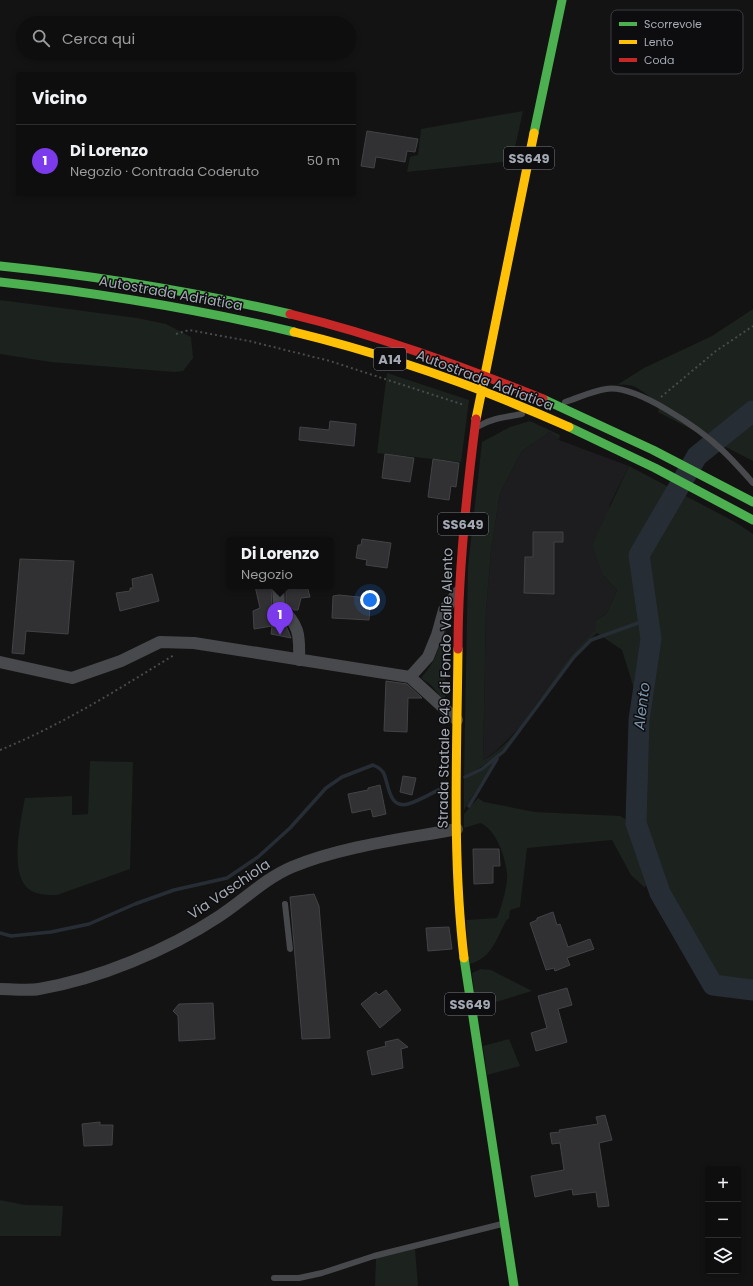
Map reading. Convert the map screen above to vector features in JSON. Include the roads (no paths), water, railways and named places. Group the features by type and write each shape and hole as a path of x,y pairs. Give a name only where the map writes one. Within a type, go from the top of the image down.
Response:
{"main road":[{"name":"Strada Statale 649 di Fondo Valle Alento","path":"514,1286 465,970 460,916 457,829 458,591 465,500 478,404 562,0"},
{"name":"Autostrada Adriatica","path":"0,266 51,271 198,294 330,324 395,344 489,376 587,418 668,456 753,502"},
{"name":"Autostrada Adriatica","path":"0,282 49,287 199,311 298,332 389,359 486,392 530,410 659,469 753,520"}],"street":[{"path":"278,589 279,608 294,621 298,633 299,660"},
{"path":"410,677 428,656 444,610 458,591"},
{"path":"0,662 72,678 121,661 160,642 194,643 410,677 457,720"},
{"name":"Via Vaschiola","path":"0,989 38,989 96,976 186,935 218,917 270,878 291,867 314,858 414,835 457,829"}],"lane":[{"path":"475,428 490,419 499,419 540,411 606,389 622,390 636,393 680,418 721,449 753,483"},
{"path":"285,904 290,949"},
{"path":"274,1278 299,1278 322,1273 374,1256 505,1224"}],"waterway":[{"name":"Alento","path":"753,411 697,456 639,555 651,639 639,720 636,823 660,893 713,985 753,990"},
{"path":"465,777 482,769 504,751 574,657 591,640 649,619"},
{"path":"469,806 497,759"},
{"path":"0,933 11,936 51,932 89,924 135,904 174,890 227,878 258,857 290,828 326,788 342,777 373,765 380,768 383,772 393,800 402,805 412,803 442,788"}],"place":[{"name":"Di Lorenzo","path":"280,635"}]}
